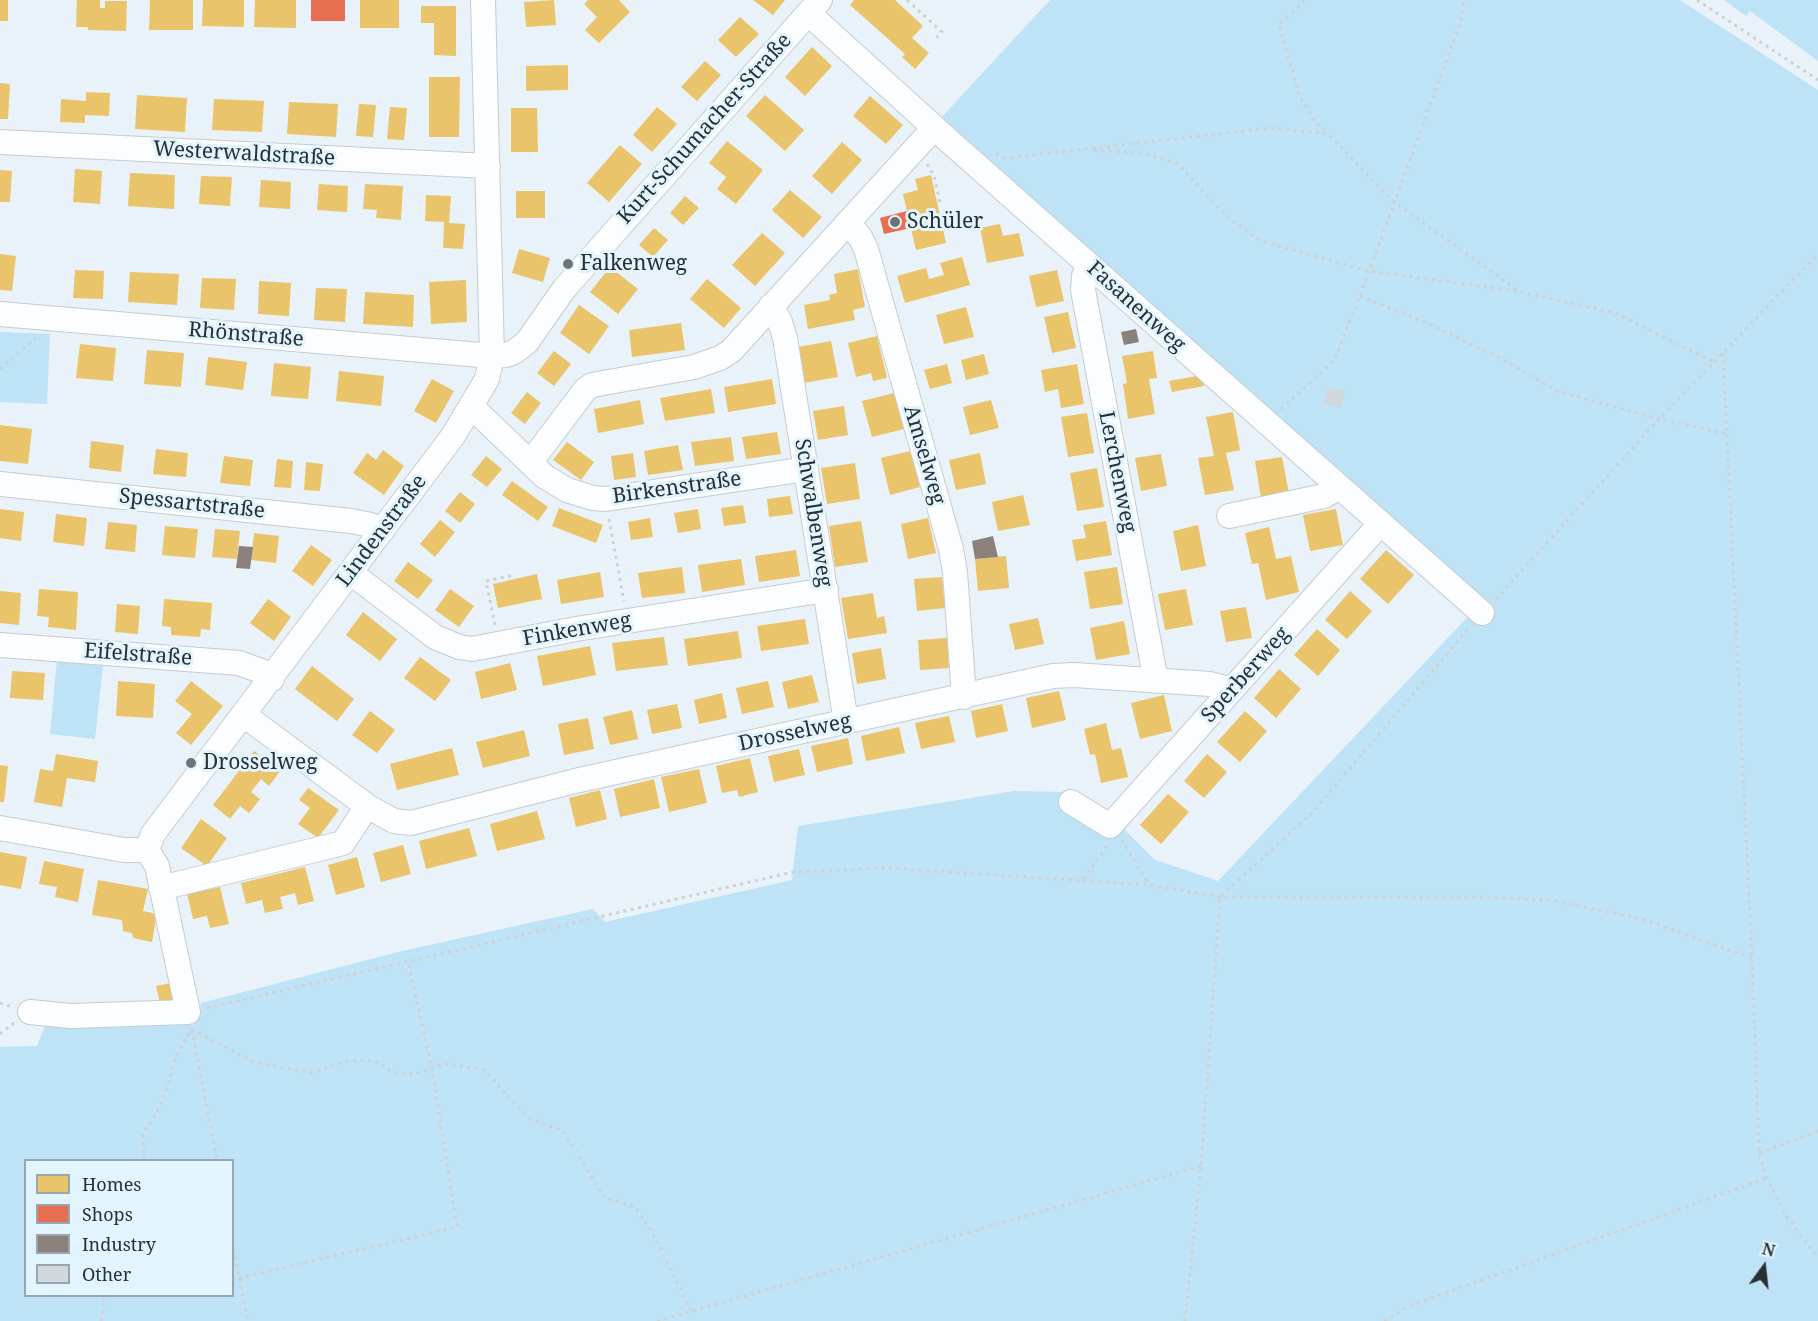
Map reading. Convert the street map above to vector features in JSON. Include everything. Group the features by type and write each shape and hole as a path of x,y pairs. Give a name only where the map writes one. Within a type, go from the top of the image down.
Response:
{"street":[{"name":"Lindenstraße","path":"147,850 153,834 453,436 487,379 492,356 483,0"},
{"path":"530,463 585,390 592,385 694,367 720,358 731,351 934,128 814,7"},
{"name":"Kurt-Schumacher-Straße","path":"492,356 514,352 527,342 572,280 814,7"},
{"name":"Fasanenweg","path":"934,128 1482,613"},
{"name":"Westerwaldstraße","path":"0,141 488,166"},
{"name":"Amselweg","path":"848,222 866,249 951,549 955,572 964,697"},
{"name":"Lerchenweg","path":"1089,265 1084,276 1083,290 1156,681"},
{"name":"Schwalbenweg","path":"771,306 780,322 785,338 846,722"},
{"name":"Rhönstraße","path":"0,314 492,356"},
{"name":"Birkenstraße","path":"472,407 544,476 579,495 606,500 806,469"},
{"name":"Spessartstraße","path":"0,484 351,521 371,525 382,531"},
{"path":"1229,516 1324,496 1339,487"},
{"name":"Sperberweg","path":"1114,830 1229,693 1380,524"},
{"name":"Finkenweg","path":"351,573 447,643 472,649 576,628 826,590"},
{"name":"Eifelstraße","path":"0,645 239,663 261,671 272,679"},
{"name":"Drosselweg","path":"244,715 367,806 394,821 411,823 574,781 1053,676 1074,675 1210,684 1221,687 1229,693"},
{"path":"1071,802 1114,830"},
{"path":"162,888 343,843 367,806"},
{"path":"0,828 124,850 147,850 157,866 190,1020 71,1016 30,1012"}],"path":[{"path":"907,0 942,32 933,41"},
{"path":"1304,0 1279,24 1299,95 1315,122 1394,202 1520,292"},
{"path":"1266,423 1334,361 1461,21 1464,0"},
{"path":"1697,0 1818,80"},
{"path":"996,154 1006,158 1270,128 1329,134"},
{"path":"916,147 933,176 940,203 937,204"},
{"path":"1086,149 1145,154 1177,163 1226,216 1261,241 1369,271 1520,292 1615,313 1714,362"},
{"path":"1185,1321 1201,1166 1220,897 1314,811 1482,613 1659,419 1818,254"},
{"path":"1360,296 1427,323 1498,357 1557,391 1659,419 1727,434"},
{"path":"0,369 40,334 65,320"},
{"path":"1723,353 1759,1153 1767,1178 1785,1214 1818,1258"},
{"path":"606,500 627,621"},
{"path":"499,645 486,581 514,575"},
{"path":"1083,879 1114,830 1149,885"},
{"path":"190,1020 408,962 793,872 887,868 1083,879 1149,885 1220,897 1470,897 1551,900 1642,919 1752,958"},
{"path":"239,1278 457,1227 432,1068 408,962"},
{"path":"190,1020 254,1062 312,1073 347,1061 376,1061 394,1073 405,1074 415,1074 444,1064 483,1068 528,1118 563,1131 605,1198 636,1207 652,1232 692,1311"},
{"path":"144,1159 143,1134 156,1114 166,1091 190,1020"},
{"path":"190,1020 217,1159"},
{"path":"1759,1153 1818,1131"},
{"path":"657,1321 1201,1166"},
{"path":"1384,1321 1409,1306 1767,1178"},
{"path":"234,1252 248,1321"},
{"path":"101,1321 104,1297"}],"shaded area":[{"path":"1050,0 1680,0 1818,90 1818,1321 0,1321 0,1047 37,1046 48,1018 185,1017 199,1014 201,1003 402,951 593,909 605,922 792,880 798,826 1014,791 1064,792 1120,825 1155,860 1218,881 1480,604 939,120"},
{"path":"1724,0 1818,0 1818,61 1750,11 1746,16"},
{"path":"0,332 50,334 47,404 0,402"},
{"path":"57,660 103,665 95,739 50,734"}],"building: Homes":[{"path":"0,0 8,0 8,21 0,21"},
{"path":"77,0 100,0 100,8 105,8 105,1 127,1 126,31 88,30 88,27 76,27"},
{"path":"150,0 193,0 193,30 149,30"},
{"path":"203,0 244,0 244,27 202,26"},
{"path":"255,0 296,0 296,28 254,27"},
{"path":"360,0 399,0 399,28 360,28"},
{"path":"554,0 556,25 526,27 524,2"},
{"path":"588,0 619,0 630,12 599,43 585,30 597,17 584,4"},
{"path":"753,0 785,0 773,15"},
{"path":"854,0 895,0 923,26 912,38 929,53 915,69 902,57 905,54 850,5"},
{"path":"421,6 456,6 456,56 434,55 434,23 421,23"},
{"path":"740,17 759,34 736,57 718,40"},
{"path":"812,47 832,66 805,96 785,77"},
{"path":"705,61 721,75 697,101 681,87"},
{"path":"568,65 568,90 526,91 526,66"},
{"path":"429,77 460,77 459,137 429,137"},
{"path":"0,83 10,84 8,119 0,119"},
{"path":"86,92 110,93 109,116 85,115 85,123 60,122 61,99 86,101"},
{"path":"137,95 187,98 185,132 135,129"},
{"path":"765,95 804,130 785,151 746,116"},
{"path":"870,96 903,125 886,144 853,116"},
{"path":"214,99 264,101 262,132 212,130"},
{"path":"289,102 338,104 336,137 287,134"},
{"path":"359,104 376,105 373,137 356,136"},
{"path":"390,107 407,108 404,140 387,139"},
{"path":"657,107 677,124 652,152 633,135"},
{"path":"511,108 537,108 538,152 511,152"},
{"path":"727,141 763,170 736,204 717,189 726,177 709,163"},
{"path":"842,142 862,160 832,194 812,176"},
{"path":"620,145 642,164 609,202 587,183"},
{"path":"75,169 102,171 100,204 73,202"},
{"path":"0,170 12,171 10,202 0,202"},
{"path":"130,173 175,175 174,209 128,206"},
{"path":"931,175 946,243 916,250 903,194 918,190 915,179"},
{"path":"201,176 232,177 230,206 199,204"},
{"path":"261,180 291,182 290,209 259,207"},
{"path":"319,184 348,186 347,212 317,210"},
{"path":"365,184 403,186 401,220 376,218 377,210 363,209"},
{"path":"790,190 822,217 803,238 772,210"},
{"path":"516,191 545,191 545,218 516,218"},
{"path":"426,195 451,196 449,223 465,224 463,249 443,248 444,222 425,221"},
{"path":"685,196 699,208 683,225 670,213"},
{"path":"1000,224 1003,236 1019,233 1024,256 987,263 980,228"},
{"path":"654,228 668,240 653,257 639,245"},
{"path":"762,233 785,253 755,286 732,265"},
{"path":"519,249 550,258 543,282 512,273"},
{"path":"0,254 16,256 12,291 0,290"},
{"path":"962,257 970,285 905,303 897,276 926,268 929,279 944,275 940,263"},
{"path":"610,267 638,289 618,314 590,292"},
{"path":"858,269 865,307 853,310 855,320 808,329 804,305 830,300 829,295 837,293 834,274"},
{"path":"75,270 104,271 103,299 73,298"},
{"path":"1057,270 1064,301 1036,307 1029,276"},
{"path":"130,272 179,274 177,305 128,302"},
{"path":"202,278 236,279 234,310 200,308"},
{"path":"707,279 741,308 724,328 690,299"},
{"path":"466,280 467,322 431,324 429,282"},
{"path":"259,281 291,283 289,316 258,314"},
{"path":"316,288 347,289 345,322 314,320"},
{"path":"365,292 414,295 413,327 363,324"},
{"path":"579,305 609,326 589,354 560,333"},
{"path":"966,307 974,337 944,344 936,315"},
{"path":"1068,312 1076,348 1052,353 1044,317"},
{"path":"681,323 685,350 632,357 629,330"},
{"path":"877,336 887,378 873,381 871,373 856,377 848,343"},
{"path":"831,341 838,377 804,383 798,347"},
{"path":"80,344 116,348 113,381 76,378"},
{"path":"147,350 184,353 181,387 144,384"},
{"path":"554,351 571,364 554,386 537,373"},
{"path":"1153,351 1157,378 1149,379 1155,414 1128,419 1123,384 1127,383 1122,356"},
{"path":"984,354 989,374 966,380 961,360"},
{"path":"208,357 247,362 243,390 205,385"},
{"path":"274,363 311,367 308,399 271,396"},
{"path":"947,364 952,383 930,389 924,370"},
{"path":"1077,364 1084,404 1061,408 1058,389 1045,392 1041,370"},
{"path":"339,371 384,376 381,406 336,401"},
{"path":"1202,375 1204,386 1172,392 1169,381"},
{"path":"432,379 454,391 436,423 414,411"},
{"path":"772,379 776,404 728,412 724,387"},
{"path":"711,389 715,413 665,421 660,398"},
{"path":"527,392 541,403 525,424 511,413"},
{"path":"894,393 904,429 872,437 862,401"},
{"path":"640,400 644,424 598,433 594,409"},
{"path":"991,400 999,428 970,435 963,407"},
{"path":"844,406 848,435 818,440 813,411"},
{"path":"1233,412 1240,450 1226,453 1234,490 1205,495 1198,458 1214,456 1206,417"},
{"path":"1087,413 1094,453 1068,457 1061,417"},
{"path":"0,425 32,429 28,464 0,461"},
{"path":"777,432 781,454 746,459 742,437"},
{"path":"731,437 734,461 695,466 691,442"},
{"path":"91,441 124,445 121,472 89,468"},
{"path":"567,442 594,462 581,480 553,460"},
{"path":"678,445 683,470 648,475 644,451"},
{"path":"156,449 188,453 186,477 153,474"},
{"path":"383,450 404,466 384,495 353,473 367,453 376,460"},
{"path":"910,451 920,487 890,495 881,458"},
{"path":"633,453 636,477 614,480 611,456"},
{"path":"980,453 986,484 956,490 949,460"},
{"path":"1161,454 1167,486 1141,491 1135,458"},
{"path":"224,456 253,460 250,486 220,483"},
{"path":"486,456 502,469 487,487 471,475"},
{"path":"1282,457 1290,499 1262,504 1255,461"},
{"path":"277,459 293,461 291,488 274,487"},
{"path":"306,462 323,464 320,491 304,490"},
{"path":"855,463 860,499 827,504 821,468"},
{"path":"1097,468 1104,507 1077,511 1070,473"},
{"path":"512,481 548,507 538,521 502,495"},
{"path":"460,492 475,504 460,523 445,511"},
{"path":"1023,495 1030,525 998,531 992,502"},
{"path":"790,496 793,514 769,517 767,499"},
{"path":"743,505 746,523 724,526 721,508"},
{"path":"559,508 603,525 596,543 552,526"},
{"path":"0,509 24,512 21,541 0,538"},
{"path":"698,509 701,529 678,533 674,513"},
{"path":"1336,509 1343,545 1310,551 1303,515"},
{"path":"56,514 87,518 84,546 53,542"},
{"path":"650,518 653,537 631,540 628,522"},
{"path":"928,518 936,553 908,559 901,524"},
{"path":"440,520 455,532 435,557 420,544"},
{"path":"861,521 868,562 835,567 829,526"},
{"path":"1106,521 1112,555 1076,561 1072,540 1086,538 1083,525"},
{"path":"108,522 137,525 135,552 105,549"},
{"path":"1198,525 1206,566 1181,571 1173,531"},
{"path":"165,526 198,529 195,558 162,555"},
{"path":"1269,527 1276,559 1291,556 1299,592 1266,600 1258,563 1252,564 1245,533"},
{"path":"215,529 240,531 237,559 212,557"},
{"path":"254,533 279,536 276,563 251,560"},
{"path":"311,545 332,560 313,586 292,571"},
{"path":"796,550 800,576 759,582 755,556"},
{"path":"1386,550 1414,575 1388,604 1360,579"},
{"path":"1006,556 1009,588 978,591 975,559"},
{"path":"741,559 745,585 702,592 698,565"},
{"path":"408,562 433,580 418,599 394,581"},
{"path":"682,567 685,593 642,598 638,573"},
{"path":"1117,567 1123,604 1090,609 1084,572"},
{"path":"600,572 604,597 561,604 557,580"},
{"path":"537,574 542,599 498,608 493,584"},
{"path":"942,577 945,608 917,611 914,579"},
{"path":"39,589 78,592 76,630 48,627 49,617 37,616"},
{"path":"450,589 474,606 459,627 435,610"},
{"path":"1186,589 1193,625 1165,630 1158,594"},
{"path":"0,591 21,593 19,625 0,623"},
{"path":"1350,591 1372,611 1347,639 1325,620"},
{"path":"873,593 877,618 884,616 887,633 848,639 841,598"},
{"path":"164,599 212,603 210,630 201,629 200,637 171,635 171,627 162,626"},
{"path":"268,599 291,617 274,641 250,623"},
{"path":"117,604 140,606 138,634 115,632"},
{"path":"1246,607 1252,638 1226,642 1220,611"},
{"path":"363,612 397,639 380,661 346,635"},
{"path":"1038,618 1044,644 1015,650 1009,624"},
{"path":"805,619 809,644 761,651 757,626"},
{"path":"1124,621 1130,654 1096,660 1090,628"},
{"path":"1317,629 1340,650 1318,676 1294,655"},
{"path":"738,631 742,658 688,666 684,639"},
{"path":"664,637 668,665 616,671 612,643"},
{"path":"947,638 949,668 920,670 918,640"},
{"path":"590,646 596,675 543,686 537,656"},
{"path":"881,648 886,679 857,684 852,653"},
{"path":"420,657 451,680 435,701 404,678"},
{"path":"510,663 517,690 481,699 475,672"},
{"path":"312,666 354,699 337,721 295,689"},
{"path":"1279,669 1301,689 1276,718 1254,698"},
{"path":"12,671 45,673 43,700 10,698"},
{"path":"812,675 819,702 788,709 782,682"},
{"path":"118,681 155,684 153,718 116,716"},
{"path":"191,681 223,706 191,745 176,733 192,714 175,701"},
{"path":"768,681 774,707 742,714 736,688"},
{"path":"1059,691 1066,720 1032,728 1026,698"},
{"path":"722,693 727,718 699,724 694,700"},
{"path":"1164,695 1172,731 1140,739 1131,703"},
{"path":"677,704 682,728 652,734 647,710"},
{"path":"1002,704 1008,731 976,738 971,711"},
{"path":"632,710 638,739 610,745 603,717"},
{"path":"370,711 395,730 377,753 352,735"},
{"path":"1245,711 1267,731 1240,762 1217,742"},
{"path":"949,716 955,742 921,749 915,723"},
{"path":"588,718 594,749 564,755 558,724"},
{"path":"1106,723 1112,750 1121,748 1128,777 1101,783 1095,754 1090,755 1084,729"},
{"path":"899,727 905,753 866,761 861,736"},
{"path":"524,730 530,756 483,768 476,742"},
{"path":"848,738 853,764 817,772 811,746"},
{"path":"452,748 459,775 397,790 390,764"},
{"path":"799,749 805,775 774,782 768,756"},
{"path":"254,751 280,771 269,786 261,779 251,792 260,799 249,813 240,806 230,819 213,805"},
{"path":"56,754 98,761 95,782 67,778 62,807 34,802 40,769 53,771"},
{"path":"1207,754 1227,772 1204,798 1184,781"},
{"path":"750,758 758,792 739,797 737,790 722,793 716,766"},
{"path":"0,765 8,766 4,802 0,802"},
{"path":"699,769 707,803 669,812 661,777"},
{"path":"654,779 660,808 620,817 614,789"},
{"path":"308,788 339,810 318,838 298,824 310,808 299,800"},
{"path":"600,790 607,819 576,827 569,798"},
{"path":"1168,794 1189,812 1161,844 1140,825"},
{"path":"537,811 545,839 497,851 490,824"},
{"path":"201,819 227,838 207,866 181,848"},
{"path":"469,828 477,856 426,869 419,841"},
{"path":"403,845 411,874 381,882 373,853"},
{"path":"0,852 27,857 21,889 0,885"},
{"path":"357,857 365,887 336,895 328,865"},
{"path":"44,861 84,869 78,902 55,897 57,887 39,884"},
{"path":"305,867 314,901 298,905 295,893 280,897 283,909 265,913 262,900 246,904 241,883"},
{"path":"98,880 148,889 143,911 157,914 152,942 133,938 132,933 123,931 122,920 92,915"},
{"path":"220,887 229,924 210,928 207,916 193,919 187,894"},
{"path":"171,983 175,1001 160,1003 156,986"}],"building: Shops":[{"path":"311,0 345,0 345,21 311,21"},
{"name":"Schüler","path":"907,211 911,228 884,234 880,218"}],"building: Industry":[{"path":"1136,329 1139,342 1124,345 1121,332"},
{"path":"993,536 998,557 975,559 972,541"},
{"path":"239,546 253,547 250,569 236,568"}],"building: Other":[{"path":"1328,388 1345,391 1341,408 1324,404"}],"place":[{"name":"Schüler","path":"895,222"},
{"name":"Falkenweg","path":"568,264"},
{"name":"Drosselweg","path":"191,763"}]}
